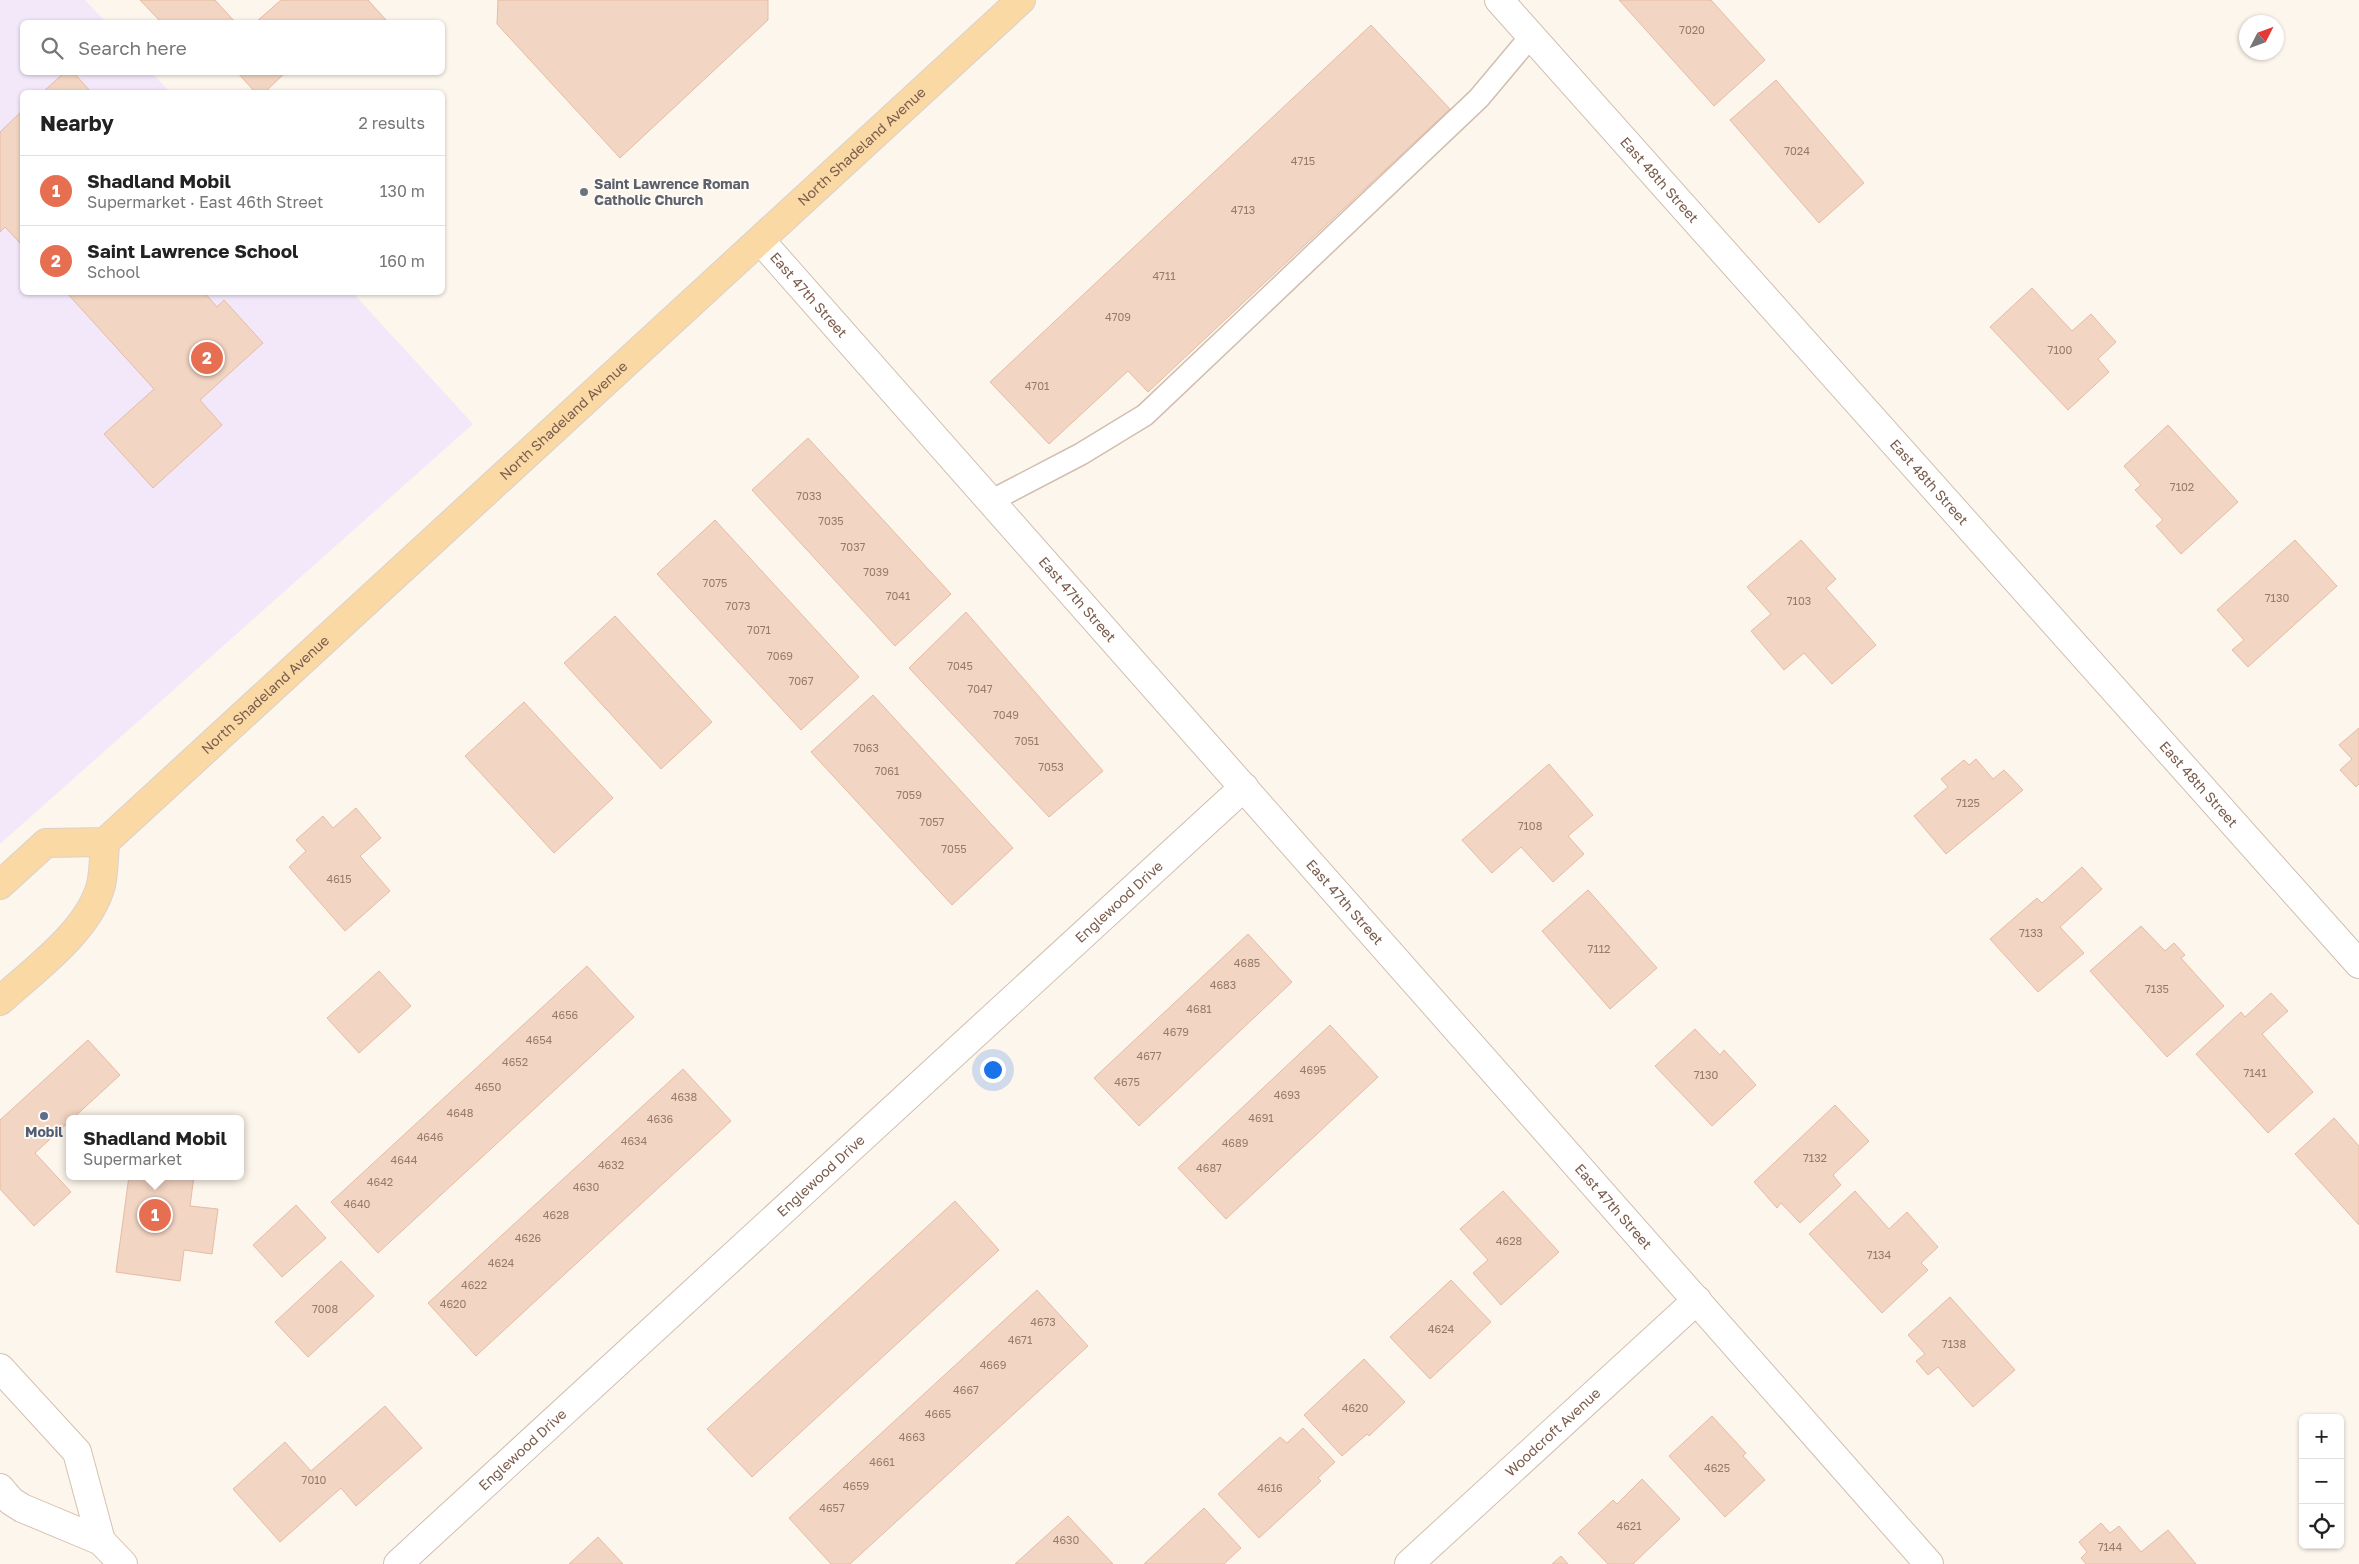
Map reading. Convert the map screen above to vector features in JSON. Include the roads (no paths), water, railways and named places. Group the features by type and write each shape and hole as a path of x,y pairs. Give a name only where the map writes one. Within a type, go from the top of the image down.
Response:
{"main road":[{"name":"North Shadeland Avenue","path":"105,842 1021,0"},
{"path":"0,885 46,843 105,842 100,886 90,910 72,934 0,1001"}],"street":[{"name":"East 48th Street","path":"1499,0 2359,964"},
{"name":"East 47th Street","path":"761,241 1929,1564"},
{"name":"Englewood Drive","path":"398,1564 1244,786"},
{"name":"Woodcroft Avenue","path":"1409,1564 1697,1300"},
{"path":"0,1368 77,1452 101,1541"},
{"path":"0,1488 11,1501 22,1508 101,1541 123,1564"}],"lane":[{"path":"991,501 1081,454 1145,415 1479,98 1531,36"}],"place":[{"name":"Saint Lawrence Roman Catholic Church","path":"584,192"},
{"name":"Saint Lawrence School","path":"207,358"},
{"name":"Mobil","path":"44,1116"},
{"name":"Shadland Mobil","path":"155,1215"}]}
